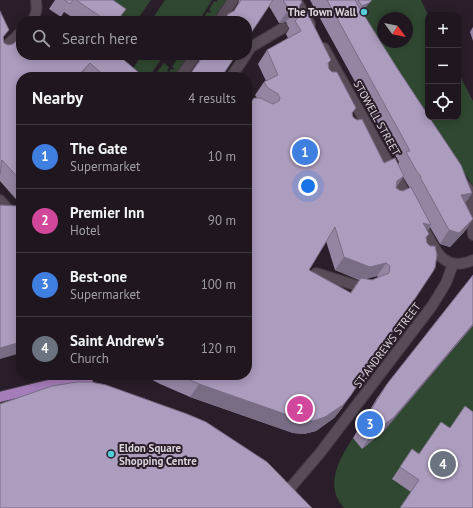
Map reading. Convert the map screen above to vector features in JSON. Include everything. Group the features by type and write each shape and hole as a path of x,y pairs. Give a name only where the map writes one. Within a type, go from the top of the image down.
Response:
{"main road":[{"path":"0,397 65,381 76,380"},
{"path":"88,380 101,386"}],"street":[{"path":"35,16 38,8 36,0"},
{"path":"222,16 233,0"},
{"name":"STOWELL STREET","path":"296,0 334,73 364,120 402,193 417,215 433,246 443,260 453,264"},
{"path":"296,21 305,16"},
{"path":"252,46 283,28"},
{"path":"0,52 16,37"},
{"path":"184,72 192,60"},
{"path":"234,72 242,60"},
{"path":"354,125 364,120"},
{"path":"460,178 469,190 473,235"},
{"path":"1,203 16,212"},
{"path":"423,253 433,246"},
{"path":"453,264 473,260"},
{"name":"ST. ANDREWS STREET","path":"290,487 320,453 441,293 453,264"},
{"path":"316,273 361,287 375,282"}],"green space":[{"path":"91,0 151,0 140,16 115,16"},
{"path":"165,0 212,0 202,16 154,16"},
{"path":"217,0 226,0 216,16 205,16 207,12 210,13 211,11 209,10 214,1 217,2"},
{"path":"371,0 421,0 427,12 425,12 425,118 383,48 413,48 413,12 377,12 377,38 361,10 368,6"},
{"path":"139,60 161,60 152,72 130,72"},
{"path":"177,60 187,60 179,72 169,72 171,69 173,70 174,68 172,67"},
{"path":"164,63 169,67 167,71 169,72 157,72"},
{"path":"461,78 473,101 473,186 427,120 461,120"},
{"path":"473,326 473,496 469,508 344,508 338,500 334,482 339,464 353,438 362,448 384,431"}],"building":[{"path":"64,0 73,0 70,4"},
{"path":"76,0 113,0 126,9 121,16 100,16"},
{"path":"241,0 273,0 252,32 252,16 227,16 234,11"},
{"path":"283,0 301,0 302,2 299,11 302,14 308,14 331,60 328,63 329,69 332,72 337,72 356,108 352,113 353,117 357,120 362,119 384,163 395,158 404,176 397,181 396,188 403,191 411,187 431,225 423,223 429,234 426,237 427,243 430,246 435,246 437,255 435,268 432,273 351,395 343,405 325,417 313,421 302,420 190,380 252,380 252,101 254,98 260,98 273,104 279,101 280,98 278,94 268,88 264,82 278,75 267,50 301,31 295,21 299,14 295,9 289,9","holes":["335,227 344,257 370,267 386,263 390,266 389,273 372,280 361,278 351,293 309,270"]},
{"path":"327,0 355,0 377,36 377,48 385,48 425,110 425,120 431,120 461,165 472,193 461,195 473,219 459,233 449,230 406,152 410,151"},
{"path":"358,0 372,0 362,6"},
{"path":"0,11 9,30 3,37 4,43 8,45 16,41 16,60 124,60 138,72 100,72 90,63 82,72 16,72 16,175 2,160 0,174"},
{"path":"200,60 233,60 225,72 192,72"},
{"path":"0,205 16,206 16,343 0,348"},
{"path":"473,275 473,324 394,417 371,435 362,424 387,384"},
{"name":"Eldon Square Shopping Centre","path":"77,382 91,382 106,385 206,422 267,462 312,508 0,508 0,404 52,386"},
{"path":"465,406 473,412 473,508 400,508 419,480 400,467 412,449 419,454 441,422 450,428"}],"place":[{"name":"The Town Wall","path":"364,12"},
{"name":"The Gate","path":"305,152"},
{"name":"Premier Inn","path":"300,409"},
{"name":"Best-one","path":"370,424"},
{"name":"Eldon Square Shopping Centre","path":"111,454"},
{"name":"Saint Andrew's","path":"443,464"}]}
